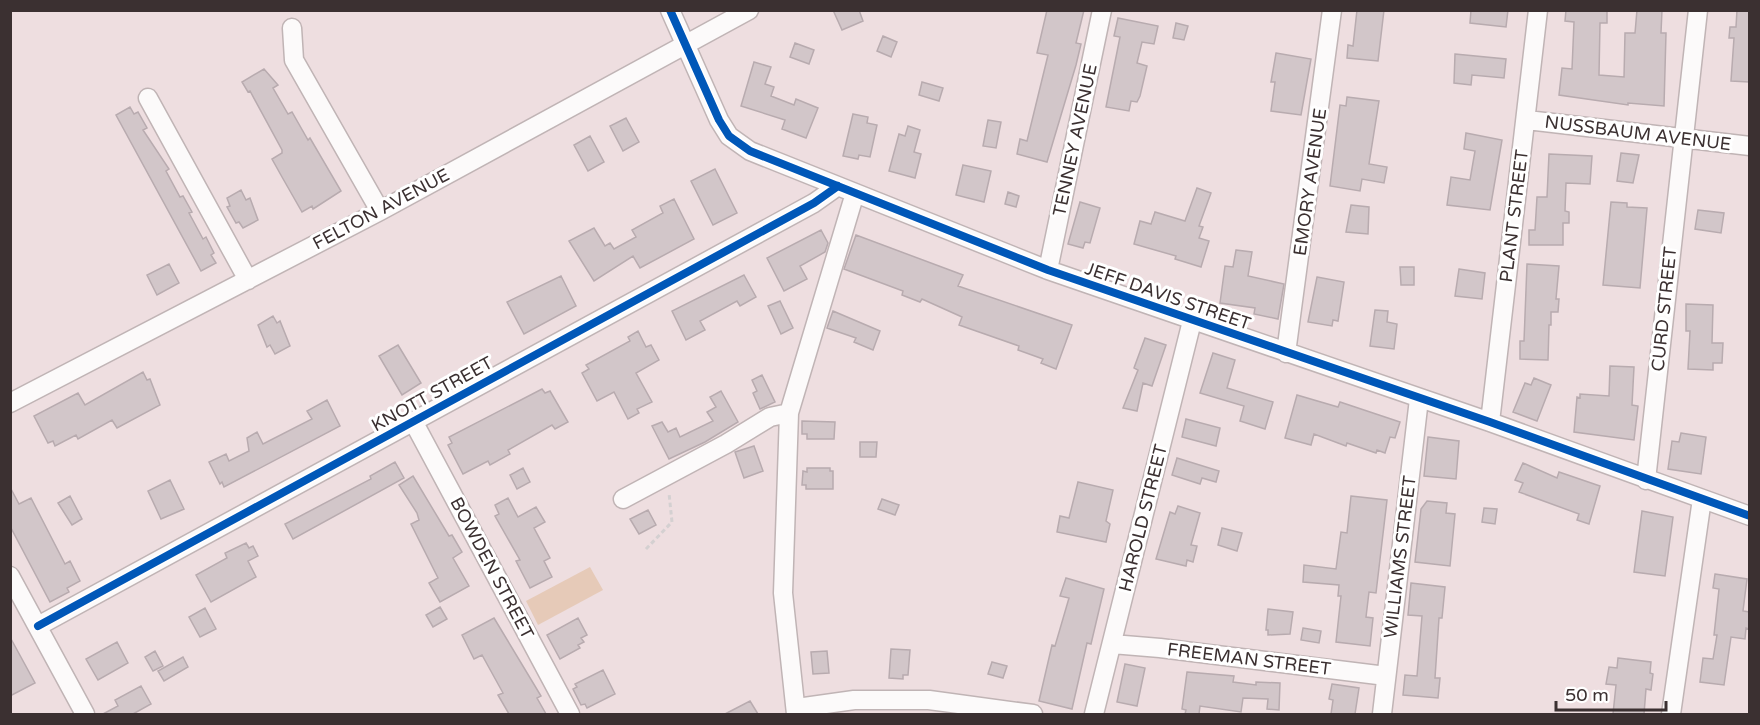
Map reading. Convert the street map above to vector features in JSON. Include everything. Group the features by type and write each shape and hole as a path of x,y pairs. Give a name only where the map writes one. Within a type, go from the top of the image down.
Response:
{"street":[{"name":"JEFF DAVIS STREET","path":"670,10 719,120 729,136 750,151 1048,270 1490,422 1749,516"},
{"name":"FELTON AVENUE","path":"10,403 380,212 749,10"},
{"name":"TENNEY AVENUE","path":"1048,270 1102,10"},
{"name":"EMORY AVENUE","path":"1286,352 1332,10"},
{"name":"PLANT STREET","path":"1490,422 1527,120 1538,10"},
{"name":"CURD STREET","path":"1646,480 1698,10"},
{"path":"292,28 294,60 380,212"},
{"path":"148,98 248,280"},
{"name":"NUSSBAUM AVENUE","path":"1527,120 1749,146"},
{"path":"846,190 789,412 783,593 796,711 854,700 929,700 1033,714"},
{"name":"KNOTT STREET","path":"38,626 804,208 846,190"},
{"name":"HAROLD STREET","path":"1094,714 1192,321"},
{"name":"WILLIAMS STREET","path":"1382,714 1419,399"},
{"path":"623,499 770,417 789,412"},
{"name":"BOWDEN STREET","path":"413,421 570,714"},
{"path":"1671,714 1702,499"},
{"path":"10,576 85,714"},
{"name":"FREEMAN STREET","path":"1112,645 1160,648 1386,676"}],"path":[{"path":"646,549 672,522 671,496 663,478"}],"shaded area":[{"path":"590,567 603,590 538,625 526,601"}],"building":[{"path":"833,10 859,10 863,21 842,30"},
{"path":"1047,10 1084,10 1076,43 1081,44 1076,65 1047,162 1017,154 1020,139 1027,141 1048,55 1037,53"},
{"path":"1357,10 1384,10 1378,61 1347,58 1348,45 1353,46"},
{"path":"1471,10 1508,10 1506,27 1470,23"},
{"path":"1566,10 1607,10 1607,23 1600,23 1599,75 1624,77 1625,33 1635,33 1637,10 1662,10 1661,33 1666,33 1664,106 1628,103 1628,105 1559,95 1562,68 1572,69 1574,22 1565,21"},
{"path":"1737,10 1749,10 1749,82 1731,81 1734,38 1729,38 1730,27 1736,27"},
{"path":"1118,18 1158,26 1154,44 1142,42 1137,63 1147,66 1140,96 1137,102 1131,101 1129,111 1106,107 1120,37 1114,36"},
{"path":"1176,23 1188,26 1184,40 1173,38"},
{"path":"883,36 897,42 891,57 877,51"},
{"path":"795,43 814,50 809,64 790,57"},
{"path":"1276,53 1311,59 1301,115 1271,111 1275,82 1271,82"},
{"path":"1455,54 1506,59 1504,78 1472,75 1471,85 1454,83"},
{"path":"754,62 771,67 765,84 774,87 771,96 794,105 796,99 818,108 806,138 782,129 785,120 741,106"},
{"path":"264,69 278,85 273,88 288,114 292,112 308,140 310,138 341,191 313,209 312,206 302,212 282,177 272,159 282,153 282,150 250,91 248,92 242,82"},
{"path":"922,82 943,88 939,101 919,95"},
{"path":"1347,97 1379,101 1369,164 1387,167 1384,183 1362,179 1360,191 1330,186 1340,105 1346,106"},
{"path":"130,107 134,114 138,112 147,128 143,130 169,169 166,171 180,197 183,196 192,212 189,213 203,239 206,237 214,253 211,255 216,263 201,271 116,115"},
{"path":"853,114 868,117 867,123 877,125 870,157 859,155 858,159 843,156"},
{"path":"626,118 639,142 623,151 610,126"},
{"path":"988,120 1001,122 996,148 983,146"},
{"path":"908,126 920,130 914,152 921,154 915,178 889,171 899,134 905,136"},
{"path":"1466,133 1502,140 1490,210 1447,205 1451,177 1470,180 1475,151 1464,149"},
{"path":"590,136 604,162 588,171 574,145"},
{"path":"1621,153 1639,155 1633,183 1617,181"},
{"path":"1549,154 1592,156 1590,184 1566,183 1565,211 1569,212 1569,223 1563,223 1563,245 1529,245 1529,230 1535,230 1537,197 1547,197"},
{"path":"963,165 991,171 984,202 956,195"},
{"path":"715,169 737,213 713,225 691,181"},
{"path":"1197,188 1211,193 1199,226 1203,227 1199,238 1209,241 1201,267 1175,259 1176,256 1134,244 1140,221 1151,224 1155,212 1185,221"},
{"path":"241,190 246,200 250,198 258,220 243,228 239,222 236,223 227,207 230,206 227,198"},
{"path":"1008,192 1019,196 1016,207 1005,204"},
{"path":"674,199 694,239 640,268 633,256 594,281 569,241 594,228 605,246 610,243 614,249 636,237 632,230 663,213 660,206"},
{"path":"1080,202 1100,208 1090,243 1085,242 1083,248 1068,244"},
{"path":"1611,202 1627,203 1627,207 1647,208 1640,288 1603,285"},
{"path":"1351,205 1369,207 1368,234 1346,232"},
{"path":"1698,210 1724,213 1721,233 1695,229"},
{"path":"821,230 828,243 825,252 800,266 807,279 784,291 767,258"},
{"path":"856,235 963,275 958,286 1072,325 1056,369 1041,363 1043,359 1018,350 1019,346 959,325 962,317 922,299 920,302 902,295 903,291 844,269"},
{"path":"1236,250 1252,252 1248,276 1284,284 1278,319 1254,314 1255,308 1220,303 1225,266 1233,267"},
{"path":"169,264 179,283 157,295 147,275"},
{"path":"1527,264 1559,266 1556,299 1559,299 1558,312 1551,312 1548,360 1520,359 1520,341 1524,341"},
{"path":"1400,267 1414,267 1414,285 1401,285"},
{"path":"1459,269 1485,273 1482,299 1455,296"},
{"path":"744,275 756,297 740,306 737,301 700,321 705,330 686,340 672,311"},
{"path":"561,276 576,306 524,334 507,302"},
{"path":"1317,277 1344,282 1338,321 1333,320 1332,326 1308,322"},
{"path":"780,301 793,328 781,334 768,306"},
{"path":"1686,304 1713,305 1712,343 1723,343 1722,363 1713,363 1713,370 1688,369 1690,331 1686,331"},
{"path":"1375,310 1388,311 1387,322 1397,324 1394,349 1370,346"},
{"path":"833,311 880,331 873,350 854,342 856,338 827,328"},
{"path":"273,316 277,323 280,321 290,346 275,354 270,345 267,347 258,325"},
{"path":"638,331 646,347 651,345 659,360 636,373 652,402 637,409 639,413 628,419 614,392 597,401 582,373 589,369 586,365 630,341 628,337"},
{"path":"1145,338 1166,345 1152,386 1143,383 1137,411 1123,408 1138,370 1134,368"},
{"path":"398,345 421,383 402,395 379,356"},
{"path":"1213,353 1235,360 1227,388 1273,402 1265,429 1240,421 1244,406 1200,393"},
{"path":"1610,366 1634,367 1632,405 1638,406 1634,440 1574,432 1577,397 1580,398 1580,394 1609,396"},
{"path":"143,372 147,380 150,379 160,405 117,428 112,420 78,439 76,435 55,446 53,441 48,443 34,416 78,393 85,405"},
{"path":"762,375 775,402 760,409 753,393 757,391 752,380"},
{"path":"1534,378 1551,385 1537,421 1513,412 1525,383 1531,385"},
{"path":"542,389 545,393 550,391 568,422 555,429 552,425 508,450 510,454 490,465 488,461 463,474 448,445 452,443 449,437"},
{"path":"721,391 738,422 705,442 669,459 652,426 662,422 668,432 676,428 680,437 713,421 707,412 716,407 710,397"},
{"path":"1297,395 1338,407 1340,402 1400,422 1395,438 1390,437 1385,453 1377,450 1376,453 1347,443 1346,446 1314,434 1311,445 1285,438"},
{"path":"327,400 340,426 224,487 222,482 220,484 209,462 226,454 229,461 249,451 247,438 257,432 263,444 312,419 307,411"},
{"path":"1186,419 1220,428 1216,446 1182,437"},
{"path":"802,421 835,422 834,439 807,439 807,434 802,434"},
{"path":"1681,433 1706,437 1701,474 1668,469 1672,441 1679,442"},
{"path":"1428,437 1459,441 1456,479 1424,476"},
{"path":"860,442 877,442 876,457 860,457"},
{"path":"754,446 763,471 744,478 735,452"},
{"path":"1177,458 1219,471 1216,482 1202,478 1200,484 1172,475"},
{"path":"395,462 404,478 293,539 285,524 371,479 370,476"},
{"path":"1523,463 1557,478 1559,472 1600,486 1589,524 1577,520 1579,514 1519,492 1523,483 1515,480"},
{"path":"523,468 530,482 517,489 510,475"},
{"path":"807,468 830,468 830,471 833,471 833,489 806,489 806,485 802,485 803,471 807,472"},
{"path":"413,476 449,536 452,535 462,552 453,558 469,586 440,602 429,583 438,578 411,524 419,520 417,513 399,485"},
{"path":"170,480 184,509 161,519 148,491"},
{"path":"1078,482 1113,490 1106,521 1110,524 1106,542 1057,532 1060,516 1069,518"},
{"path":"10,487 19,504 31,498 65,564 70,561 80,581 67,588 69,592 50,602 10,526"},
{"path":"70,496 82,519 72,525 58,503"},
{"path":"1351,496 1387,500 1376,593 1369,592 1366,617 1373,618 1370,646 1336,642 1341,596 1338,596 1339,585 1303,582 1304,565 1336,569 1341,532 1347,533"},
{"path":"508,498 518,517 536,507 545,522 534,528 550,558 544,561 552,577 530,588 516,561 520,560 495,516 499,514 495,505"},
{"path":"882,499 899,505 895,515 878,509"},
{"path":"1427,501 1447,503 1446,513 1455,514 1450,566 1415,562 1421,509"},
{"path":"1178,506 1200,513 1191,545 1197,546 1193,562 1187,560 1186,566 1156,559 1170,512 1175,514"},
{"path":"1484,508 1497,509 1495,524 1482,522"},
{"path":"648,510 656,525 639,534 630,519"},
{"path":"1642,511 1673,517 1665,576 1634,572"},
{"path":"1222,528 1242,533 1237,551 1218,545"},
{"path":"246,543 249,548 253,546 258,556 248,561 256,577 211,602 196,575 227,558 225,553"},
{"path":"1715,574 1747,579 1743,611 1749,612 1749,629 1746,628 1745,639 1731,637 1724,685 1700,682 1703,658 1713,659 1717,635 1714,635 1719,589 1713,588"},
{"path":"1066,578 1104,589 1091,644 1087,643 1072,709 1039,701 1052,645 1055,646 1069,598 1060,596"},
{"path":"1411,583 1445,587 1442,618 1439,618 1435,678 1440,678 1438,698 1403,695 1405,675 1417,676 1422,616 1408,615"},
{"path":"440,607 447,619 433,627 426,615"},
{"path":"205,608 216,629 200,637 189,617"},
{"path":"1268,609 1293,612 1290,634 1268,635 1268,630 1266,630"},
{"path":"494,618 541,696 537,698 546,714 509,714 498,695 503,693 482,655 474,659 462,635"},
{"path":"578,618 587,635 581,638 584,642 578,645 580,648 560,659 547,635"},
{"path":"1303,628 1321,631 1319,643 1301,640"},
{"path":"10,637 35,683 10,696"},
{"path":"117,642 128,663 98,680 86,659"},
{"path":"891,649 910,650 908,675 903,675 903,679 889,678"},
{"path":"155,651 163,666 153,671 145,657"},
{"path":"827,651 829,673 813,674 811,652"},
{"path":"183,657 188,667 164,681 158,671"},
{"path":"1618,658 1651,662 1650,673 1653,674 1651,690 1646,689 1644,714 1613,714 1616,685 1606,684 1609,667 1617,668"},
{"path":"992,662 1007,666 1003,678 988,674"},
{"path":"1125,664 1145,668 1137,706 1117,702"},
{"path":"603,670 615,694 587,708 585,704 581,705 573,689 577,687 575,684"},
{"path":"1187,672 1234,676 1233,682 1256,685 1256,682 1280,683 1279,710 1267,709 1268,699 1243,698 1241,712 1200,706 1199,714 1185,714 1186,710 1182,709"},
{"path":"1332,684 1359,688 1355,714 1331,714 1333,700 1329,699"},
{"path":"141,686 151,704 133,714 103,714 118,706 115,700"},
{"path":"750,701 758,714 725,714"}],"cycle path":[{"path":"670,10 719,120 729,136 750,151 1048,270 1490,422 1750,516"},
{"path":"38,626 814,203 838,186"}]}
